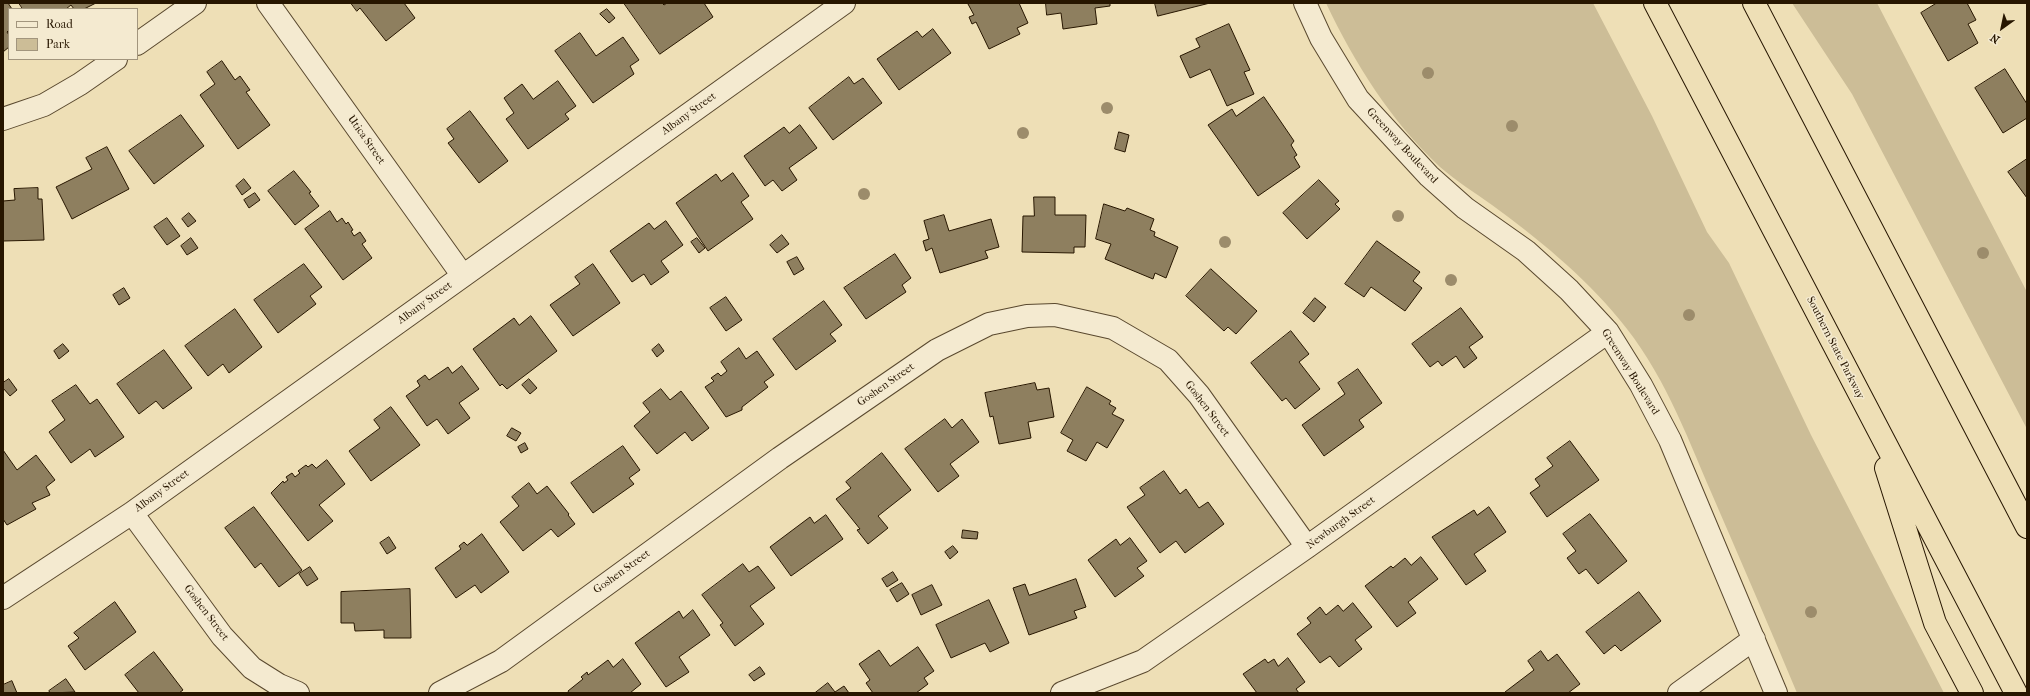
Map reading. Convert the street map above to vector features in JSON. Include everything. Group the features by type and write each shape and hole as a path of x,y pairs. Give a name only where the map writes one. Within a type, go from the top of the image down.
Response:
{"highway":[{"name":"Southern State Parkway","path":"1655,3 1867,412 2016,693"},
{"path":"1754,3 2027,527"},
{"path":"1867,412 1936,623 1972,693"}],"street":[{"path":"138,43 195,3"},
{"name":"Utica Street","path":"268,3 463,276"},
{"name":"Albany Street","path":"3,598 132,513 844,3"},
{"name":"Greenway Boulevard","path":"1305,3 1321,38 1358,99 1428,176 1465,208 1526,251 1569,290 1608,332 1641,385 1670,440 1776,693"},
{"path":"3,119 44,105 80,84 115,60"},
{"name":"Goshen Street","path":"440,693 501,661 780,458 937,350 988,324 1028,316 1056,315 1113,328 1168,360 1199,395 1307,547"},
{"name":"Newburgh Street","path":"1062,693 1143,662 1608,332"},
{"name":"Goshen Street","path":"132,513 222,636 252,668 279,685 298,693"},
{"path":"1679,693 1754,639"}],"green space":[{"path":"1326,3 1593,3 1652,116 1707,232 1729,263 1811,435 1944,693 1797,693 1682,424 1648,359 1619,319 1575,272 1509,218 1446,172 1422,149 1405,130 1375,90 1349,48"},
{"path":"1792,3 1877,3 2027,292 2027,429 1852,94"}],"building":[{"path":"3,3 8,3 11,8 8,8 8,48 3,52"},
{"path":"19,3 96,3 86,8 73,8 71,5 67,8 22,8"},
{"path":"351,3 404,3 415,18 386,41 360,8 357,11"},
{"path":"624,3 662,3 664,5 667,3 704,3 713,17 660,54"},
{"path":"1019,3 1028,23 1017,28 1020,34 989,49 976,22 972,24 969,17 974,15 968,4"},
{"path":"1046,3 1110,3 1110,6 1095,8 1097,24 1063,29 1061,13 1047,15"},
{"path":"1155,3 1210,3 1158,16"},
{"path":"1937,3 1967,3 1976,20 1968,24 1978,43 1948,61 1921,13"},
{"path":"607,9 615,18 609,23 600,14"},
{"path":"1229,24 1250,70 1244,72 1254,94 1227,106 1210,69 1190,78 1180,56 1200,47 1196,39"},
{"path":"933,29 951,53 899,90 877,59 917,31 922,37"},
{"path":"580,33 596,56 623,37 639,60 630,66 634,74 593,103 555,51"},
{"path":"222,61 235,80 240,76 250,90 246,92 270,125 238,149 200,95 215,84 207,72"},
{"path":"2005,69 2027,104 2027,118 2003,133 1975,88"},
{"path":"849,77 854,84 863,78 882,103 833,140 809,108"},
{"path":"558,81 576,106 565,114 569,119 528,149 506,119 514,113 504,98 522,84 533,99"},
{"path":"1264,97 1294,141 1291,145 1297,155 1294,157 1300,167 1258,196 1208,125 1232,109 1236,116"},
{"path":"470,111 508,161 479,183 448,143 454,139 447,129"},
{"path":"181,115 204,146 154,184 129,151"},
{"path":"800,125 817,148 789,168 797,180 782,191 773,180 765,186 744,156 784,127 789,133"},
{"path":"1119,132 1129,135 1125,152 1115,149"},
{"path":"107,147 129,189 72,219 56,187 92,169 86,158"},
{"path":"2027,159 2027,198 2008,172"},
{"path":"294,171 311,192 309,193 319,206 295,225 268,191"},
{"path":"733,173 749,196 741,202 753,219 708,251 676,203 716,174 721,181"},
{"path":"244,179 251,188 242,195 236,186"},
{"path":"1319,180 1339,201 1335,204 1340,209 1307,239 1283,213"},
{"path":"38,188 38,199 42,199 44,240 3,241 3,201 15,200 14,189"},
{"path":"255,193 260,200 249,208 244,200"},
{"path":"1034,197 1055,197 1055,215 1086,215 1085,247 1074,247 1074,253 1022,252 1023,216 1034,216"},
{"path":"1104,204 1125,211 1127,208 1154,219 1150,230 1155,232 1154,236 1178,247 1166,278 1155,273 1153,279 1105,259 1111,244 1096,239"},
{"path":"330,211 337,222 342,218 346,224 348,222 353,230 351,231 354,236 360,232 366,241 362,244 372,258 343,280 305,229"},
{"path":"189,213 196,221 188,227 182,219"},
{"path":"944,215 949,231 991,219 999,247 985,251 988,258 940,273 932,248 926,251 923,241 929,239 924,221"},
{"path":"167,218 180,236 167,245 154,227"},
{"path":"666,221 683,245 661,261 669,272 651,285 644,274 632,282 610,251 649,223 654,229"},
{"path":"782,235 789,244 777,253 770,245"},
{"path":"191,238 198,248 187,255 181,246"},
{"path":"697,238 705,248 699,253 691,242"},
{"path":"1377,241 1420,272 1413,281 1422,288 1405,311 1371,287 1364,297 1345,284"},
{"path":"895,254 911,278 902,285 906,292 866,319 844,288"},
{"path":"797,257 804,269 794,275 787,262"},
{"path":"304,264 322,287 310,296 316,304 278,333 254,300"},
{"path":"593,264 620,303 573,336 550,305 580,284 575,277"},
{"path":"1211,269 1257,311 1236,334 1228,327 1224,331 1186,296"},
{"path":"124,288 130,298 119,305 113,295"},
{"path":"726,297 742,320 726,331 710,308"},
{"path":"1315,298 1326,307 1314,322 1303,313"},
{"path":"824,301 842,325 830,334 836,341 796,370 773,339"},
{"path":"1461,308 1483,337 1469,347 1477,358 1464,368 1456,356 1442,366 1438,361 1430,367 1412,344"},
{"path":"235,309 262,347 229,373 223,364 208,376 185,346"},
{"path":"531,316 557,351 507,389 502,384 500,386 473,349 514,318 519,325"},
{"path":"1291,331 1309,354 1299,362 1320,389 1295,409 1286,398 1282,401 1251,363"},
{"path":"63,344 69,351 59,359 54,351"},
{"path":"659,344 664,351 657,357 652,350"},
{"path":"739,348 746,359 757,351 774,375 764,382 768,387 742,407 742,410 726,417 705,387 714,381 711,378 718,373 721,376 727,371 721,362"},
{"path":"164,350 192,388 163,409 156,401 139,414 117,384"},
{"path":"462,366 479,389 459,403 470,418 448,434 437,419 427,426 406,396 420,386 417,381 425,375 429,380 448,367 452,373"},
{"path":"1358,369 1382,403 1359,420 1364,427 1324,456 1302,425 1345,394 1338,383"},
{"path":"9,379 17,390 10,396 3,388 3,383"},
{"path":"529,379 537,388 530,394 522,385"},
{"path":"1035,383 1037,390 1049,388 1054,417 1028,422 1031,438 999,444 993,416 990,417 985,393"},
{"path":"76,385 90,404 97,399 124,437 95,457 90,449 71,463 49,432 65,420 52,401"},
{"path":"1087,387 1111,401 1109,404 1116,408 1112,414 1124,420 1107,448 1097,442 1086,461 1067,451 1073,440 1061,433"},
{"path":"661,389 670,400 681,391 709,428 692,441 685,432 657,454 634,426 650,412 643,403"},
{"path":"391,407 420,445 371,481 349,451 380,428 374,420"},
{"path":"945,419 952,428 962,419 979,442 950,464 959,476 938,492 905,449"},
{"path":"512,428 521,433 516,441 507,436"},
{"path":"1570,441 1599,480 1547,517 1530,493 1540,486 1535,479 1553,466 1547,458"},
{"path":"525,443 528,449 521,453 518,447"},
{"path":"623,446 640,470 629,478 634,484 593,513 571,483"},
{"path":"3,450 17,470 36,455 55,480 46,487 50,495 32,503 36,509 7,525 3,519"},
{"path":"882,453 911,490 878,516 888,528 868,544 857,530 860,529 836,499 851,488 846,482"},
{"path":"327,460 345,484 319,505 333,521 308,541 271,493 283,481 284,483 288,480 286,477 292,473 295,477 300,473 298,471 306,465 308,467 312,464 316,468"},
{"path":"1164,471 1180,494 1186,489 1199,508 1208,502 1224,524 1185,553 1176,541 1160,553 1127,507 1145,495 1140,488"},
{"path":"529,483 537,494 547,486 575,524 558,537 551,529 523,551 500,522 519,506 512,497"},
{"path":"254,507 302,570 279,587 261,563 255,568 225,528"},
{"path":"1489,507 1506,532 1474,554 1486,571 1466,585 1432,537 1474,510 1477,515"},
{"path":"1590,514 1627,561 1598,584 1586,569 1579,574 1567,558 1576,551 1563,534"},
{"path":"826,515 843,539 791,576 770,547 810,517 814,523"},
{"path":"963,530 978,532 977,539 962,538"},
{"path":"482,534 509,572 481,593 475,585 456,598 435,568 461,549 459,546 464,542 467,545"},
{"path":"389,537 396,548 387,554 380,543"},
{"path":"1130,538 1147,561 1137,568 1144,576 1115,597 1088,560 1116,539 1120,545"},
{"path":"953,546 958,552 950,559 945,552"},
{"path":"1421,557 1438,579 1408,602 1416,613 1397,627 1365,586 1391,566 1393,568 1405,558 1411,565"},
{"path":"743,564 749,572 758,566 775,588 750,606 764,624 735,646 720,625 723,623 702,595"},
{"path":"310,567 318,579 307,586 299,574"},
{"path":"893,572 898,580 887,587 882,579"},
{"path":"1076,579 1086,607 1074,611 1077,618 1029,635 1013,588 1025,584 1029,595"},
{"path":"902,583 909,594 897,602 890,590"},
{"path":"932,585 942,605 921,615 912,595"},
{"path":"410,589 411,638 384,638 384,630 355,631 354,623 341,623 341,592"},
{"path":"1639,592 1661,621 1621,651 1615,645 1604,654 1586,632"},
{"path":"989,600 1009,643 990,652 985,643 951,658 936,625"},
{"path":"115,602 136,632 85,670 68,646 79,638 74,633"},
{"path":"1353,603 1372,627 1355,640 1362,649 1339,667 1330,656 1320,663 1297,634 1311,623 1307,618 1320,607 1326,615 1338,605 1343,611"},
{"path":"693,610 710,635 679,657 689,672 666,687 635,643 679,611 683,618"},
{"path":"918,647 934,671 924,678 928,684 916,693 873,693 866,683 870,680 859,664 879,650 890,666"},
{"path":"1541,651 1548,661 1557,654 1580,684 1568,693 1506,693 1505,692 1534,670 1528,661"},
{"path":"154,652 183,690 179,693 139,693 125,675"},
{"path":"1288,658 1305,682 1296,689 1299,693 1257,693 1243,674 1265,659 1268,663 1274,659 1278,666"},
{"path":"623,659 641,684 630,693 569,693 568,691 583,679 581,677 587,672 588,675 608,660 613,667"},
{"path":"760,667 765,674 754,681 749,675"},
{"path":"66,679 75,692 50,693 49,691"},
{"path":"12,681 17,693 3,693 3,685"},
{"path":"828,683 835,692 844,686 849,693 815,693"}]}
